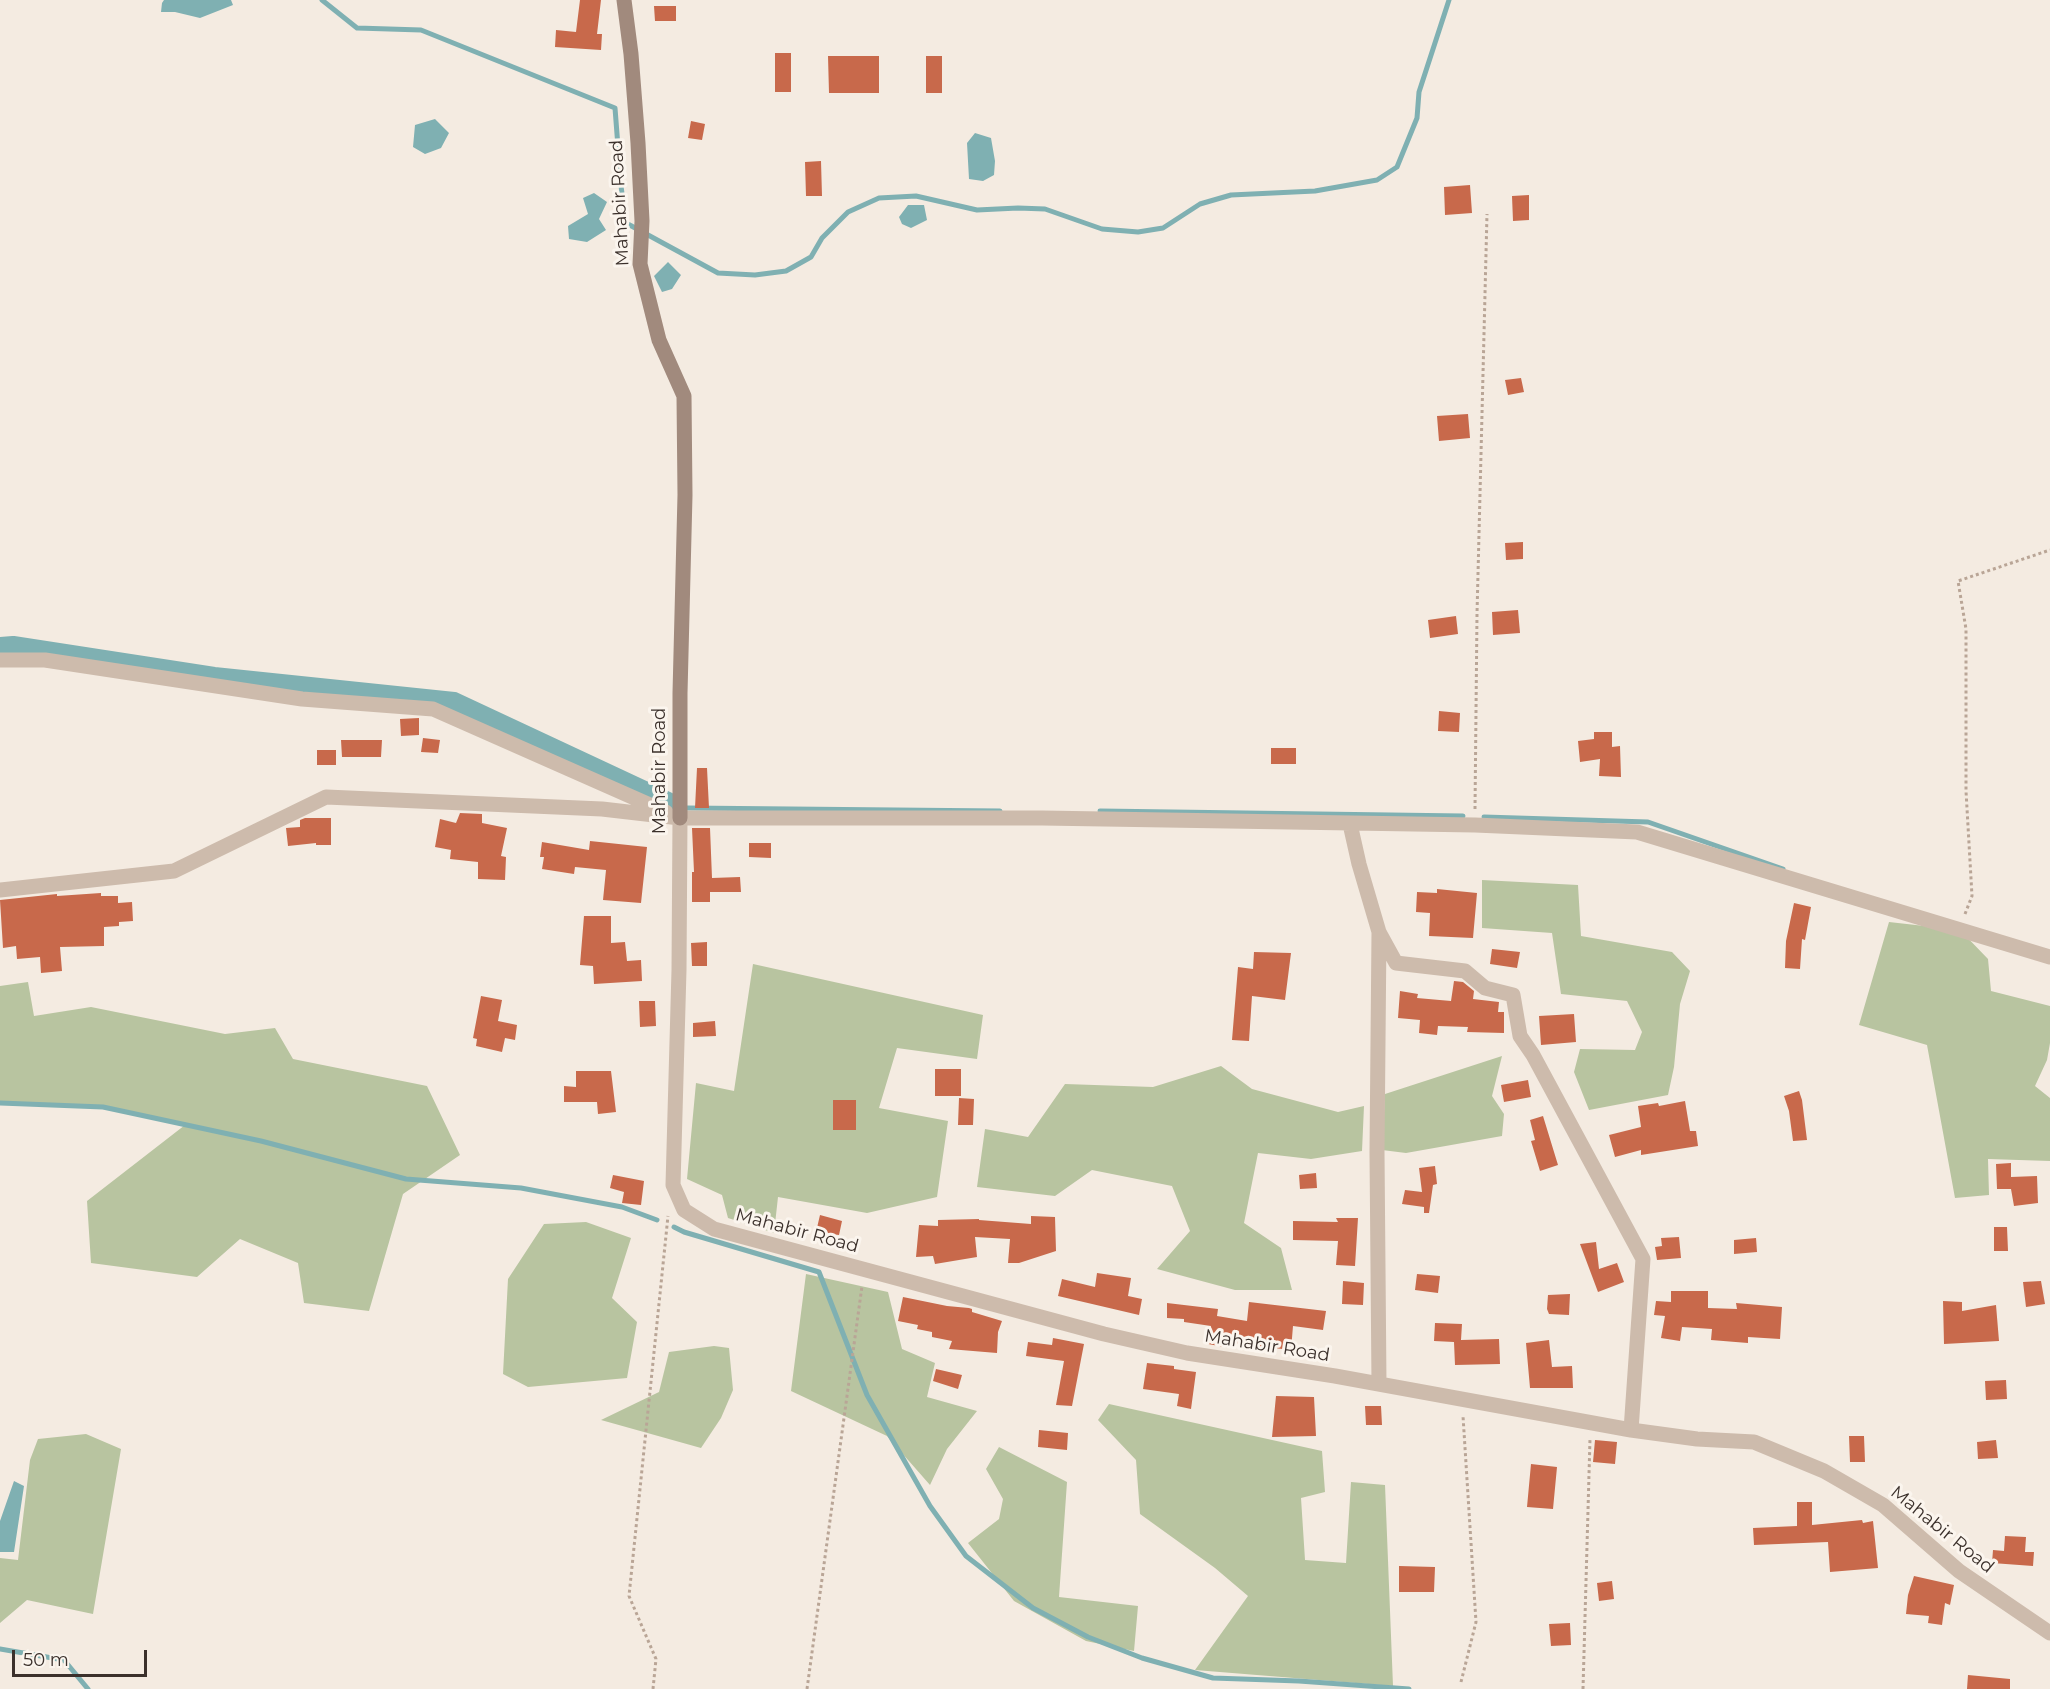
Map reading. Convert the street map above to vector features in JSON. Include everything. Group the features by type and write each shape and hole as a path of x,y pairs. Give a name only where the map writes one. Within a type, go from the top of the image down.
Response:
{"street":[{"name":"Mahabir Road","path":"624,0 631,54 642,221 640,264 659,340 684,396 685,495 680,682 679,970 673,1185 684,1210 714,1229 1104,1334 1187,1353 1379,1384 1631,1430 1697,1439 1755,1442 1824,1471 1883,1505 1959,1571 2050,1634"},
{"path":"0,660 45,660 302,699 433,709 680,818"},
{"path":"0,890 174,871 326,797 602,809 680,818 1042,818 1475,825 1637,832 2050,957"},
{"path":"1350,824 1379,933 1395,963 1465,971 1485,988 1513,995 1520,1036 1533,1055 1643,1259 1631,1430"},
{"path":"1379,933 1377,1152 1379,1384"}],"path":[{"path":"1475,825 1477,614 1487,214"},
{"path":"1960,930 1972,896 1966,791 1966,629 1958,580 2050,550"},
{"path":"653,1689 656,1659 629,1596 664,1244 673,1185"},
{"path":"807,1689 864,1269"},
{"path":"1461,1682 1476,1622 1462,1399"},
{"path":"1583,1689 1590,1436 1594,1423"}],"green space":[{"path":"1482,880 1578,885 1581,936 1672,952 1690,971 1680,1004 1674,1067 1668,1095 1589,1110 1574,1072 1580,1049 1635,1050 1642,1032 1627,1001 1561,994 1552,933 1482,928"},
{"path":"1889,922 1960,930 1988,959 1991,991 2050,1006 2050,1043 2047,1060 2035,1086 2050,1098 2050,1161 1988,1159 1989,1195 1955,1198 1927,1045 1859,1025"},
{"path":"753,964 983,1015 977,1059 897,1048 879,1108 948,1121 937,1197 867,1213 778,1197 774,1233 728,1218 722,1195 687,1179 696,1083 734,1091"},
{"path":"28,982 34,1016 91,1007 225,1034 275,1028 293,1059 427,1086 460,1155 403,1194 369,1311 304,1303 298,1263 240,1239 197,1277 91,1263 87,1201 185,1125 103,1107 0,1103 0,986"},
{"path":"1502,1056 1492,1096 1504,1114 1502,1136 1406,1153 1382,1150 1385,1094"},
{"path":"1221,1066 1252,1089 1338,1112 1364,1106 1362,1151 1311,1159 1258,1153 1244,1223 1281,1248 1292,1290 1235,1290 1157,1269 1190,1231 1172,1186 1092,1170 1055,1196 977,1187 985,1129 1028,1137 1065,1084 1153,1087"},
{"path":"586,1222 631,1238 612,1298 637,1322 627,1378 528,1387 503,1374 508,1279 544,1224"},
{"path":"806,1274 888,1292 902,1349 935,1363 927,1397 977,1411 947,1449 930,1485 887,1436 791,1391"},
{"path":"714,1346 729,1348 733,1390 721,1418 701,1448 601,1420 659,1392 669,1352"},
{"path":"1109,1404 1322,1451 1325,1492 1301,1498 1305,1560 1346,1563 1351,1482 1385,1485 1393,1686 1195,1670 1248,1596 1215,1568 1140,1514 1136,1460 1098,1420"},
{"path":"86,1434 121,1449 93,1614 27,1600 0,1623 0,1558 18,1560 30,1460 38,1439"},
{"path":"999,1447 1067,1482 1059,1597 1138,1606 1134,1651 1086,1641 1014,1601 968,1543 999,1519 1003,1499 986,1469"}],"water":[{"path":"164,0 231,0 233,5 200,18 175,12 161,12"},
{"path":"435,119 449,133 441,148 425,154 413,147 415,125"},
{"path":"975,133 991,138 995,161 994,175 983,181 969,179 967,143"},
{"path":"594,193 607,202 599,219 606,230 587,242 569,239 568,226 588,214 583,198"},
{"path":"908,205 924,205 927,220 911,228 902,224 899,217"},
{"path":"668,262 681,275 672,289 662,292 654,276"},
{"path":"14,1481 24,1486 14,1552 0,1552 0,1521"}],"building":[{"path":"580,0 601,0 597,34 602,34 601,50 555,47 556,30 576,32"},
{"path":"654,6 676,6 676,21 655,21"},
{"path":"775,53 791,53 791,92 775,92"},
{"path":"828,56 879,56 879,93 829,93"},
{"path":"926,56 942,56 942,93 926,93"},
{"path":"691,121 705,124 702,140 688,138"},
{"path":"821,161 822,196 806,196 805,162"},
{"path":"1470,185 1472,213 1445,215 1444,187"},
{"path":"1529,195 1529,220 1513,221 1512,196"},
{"path":"1521,378 1524,392 1508,395 1505,380"},
{"path":"1468,414 1470,438 1439,441 1437,416"},
{"path":"1523,542 1523,559 1506,560 1505,543"},
{"path":"1518,610 1520,633 1493,635 1492,612"},
{"path":"1456,616 1458,634 1430,638 1428,620"},
{"path":"1439,711 1460,713 1459,732 1438,731"},
{"path":"419,718 419,735 401,736 400,719"},
{"path":"1594,732 1612,732 1612,747 1620,746 1621,777 1599,776 1600,759 1580,762 1578,741 1594,739"},
{"path":"423,738 440,740 438,753 421,752"},
{"path":"341,740 382,740 381,757 342,757"},
{"path":"1271,748 1296,748 1296,764 1271,764"},
{"path":"317,750 336,750 336,765 317,765"},
{"path":"697,768 707,768 709,808 695,808"},
{"path":"460,813 482,814 482,823 507,828 501,856 506,857 505,880 478,879 478,862 450,859 451,850 435,847 440,819 456,823"},
{"path":"331,818 331,845 316,845 316,843 288,846 286,828 300,827 300,820"},
{"path":"692,828 710,828 712,878 740,877 741,892 710,892 710,902 692,902 692,872 694,872"},
{"path":"590,841 647,847 641,903 603,900 606,870 575,867 574,874 542,869 544,857 540,857 542,842 589,850"},
{"path":"749,843 771,843 771,858 749,857"},
{"path":"1437,889 1477,893 1473,938 1429,936 1430,913 1416,912 1417,892 1437,893"},
{"path":"101,893 101,896 118,896 118,903 132,902 133,921 119,922 119,926 104,927 104,946 60,947 62,971 41,973 40,957 17,959 16,946 3,948 0,900 57,894 57,896"},
{"path":"1794,903 1811,907 1805,940 1802,939 1800,969 1785,968 1786,941"},
{"path":"584,916 611,916 611,943 625,942 627,961 641,960 642,981 594,984 593,966 580,965"},
{"path":"707,942 707,966 692,966 691,943"},
{"path":"1492,949 1520,952 1517,968 1490,964"},
{"path":"1254,952 1291,953 1285,1000 1252,996 1249,1041 1232,1040 1238,967 1253,969"},
{"path":"1454,981 1463,982 1474,991 1473,999 1499,1002 1498,1012 1504,1012 1504,1033 1467,1032 1468,1027 1438,1026 1437,1035 1419,1033 1420,1020 1398,1018 1400,991 1418,994 1417,998 1451,1001"},
{"path":"481,996 502,1000 498,1021 517,1025 515,1040 505,1038 502,1052 476,1046 477,1039 473,1038"},
{"path":"639,1001 655,1001 656,1026 640,1027"},
{"path":"1574,1014 1576,1042 1541,1045 1539,1016"},
{"path":"715,1021 716,1036 693,1037 693,1023"},
{"path":"935,1069 961,1069 961,1096 935,1096"},
{"path":"576,1071 611,1071 616,1112 598,1114 597,1102 564,1102 564,1086 576,1087"},
{"path":"1528,1080 1531,1097 1504,1102 1501,1085"},
{"path":"1799,1091 1807,1140 1793,1141 1789,1111 1784,1096"},
{"path":"959,1098 974,1099 973,1125 958,1125"},
{"path":"833,1100 856,1100 856,1130 833,1130"},
{"path":"1685,1101 1690,1131 1696,1131 1698,1146 1641,1155 1641,1150 1615,1157 1609,1135 1641,1127 1638,1106 1658,1103 1659,1106"},
{"path":"1543,1116 1558,1165 1540,1171 1531,1141 1535,1140 1530,1120"},
{"path":"2011,1163 2011,1177 2037,1176 2038,1203 2014,1206 2011,1189 1997,1189 1996,1164"},
{"path":"1435,1166 1437,1184 1433,1185 1429,1213 1424,1213 1424,1207 1402,1204 1405,1190 1422,1192 1419,1168"},
{"path":"1316,1173 1317,1188 1300,1189 1299,1175"},
{"path":"613,1175 644,1181 641,1205 622,1203 624,1192 610,1188"},
{"path":"820,1215 842,1221 839,1235 816,1232"},
{"path":"1031,1216 1055,1217 1056,1251 1019,1263 1008,1263 1010,1239 975,1237 977,1257 935,1264 933,1256 916,1257 919,1225 938,1226 938,1220 979,1219 1031,1224"},
{"path":"1336,1218 1358,1218 1355,1266 1336,1265 1338,1241 1293,1240 1293,1221 1338,1222"},
{"path":"1994,1227 2007,1227 2008,1251 1994,1251"},
{"path":"1679,1237 1681,1258 1657,1260 1655,1247 1662,1246 1661,1238"},
{"path":"1756,1238 1757,1252 1734,1254 1734,1240"},
{"path":"1596,1242 1599,1269 1617,1263 1624,1282 1598,1292 1580,1244"},
{"path":"1097,1273 1131,1278 1128,1296 1142,1299 1139,1315 1058,1296 1062,1279 1095,1287"},
{"path":"1417,1274 1440,1276 1438,1293 1415,1290"},
{"path":"1343,1281 1364,1283 1363,1305 1342,1304"},
{"path":"2041,1281 2045,1304 2026,1307 2023,1282"},
{"path":"1671,1291 1708,1291 1708,1308 1737,1309 1736,1303 1782,1307 1780,1339 1748,1337 1748,1343 1711,1340 1712,1329 1682,1327 1680,1341 1661,1338 1665,1316 1654,1315 1656,1301 1671,1302"},
{"path":"1570,1294 1569,1315 1549,1314 1548,1295"},
{"path":"903,1297 969,1308 972,1312 1002,1321 998,1332 997,1353 949,1349 952,1341 932,1337 932,1332 917,1329 918,1325 898,1321"},
{"path":"1943,1301 1962,1302 1962,1311 1996,1305 1999,1341 1944,1344"},
{"path":"1249,1302 1326,1311 1323,1330 1293,1326 1291,1350 1231,1343 1230,1348 1208,1344 1211,1326 1184,1322 1184,1319 1167,1318 1167,1303 1218,1309 1217,1316 1247,1321"},
{"path":"1435,1323 1462,1324 1461,1340 1499,1339 1500,1364 1455,1365 1454,1342 1434,1341"},
{"path":"1053,1338 1084,1344 1072,1406 1056,1405 1064,1361 1026,1356 1028,1342 1052,1345"},
{"path":"1549,1340 1552,1367 1572,1366 1573,1388 1530,1388 1526,1343"},
{"path":"1147,1363 1174,1366 1174,1369 1196,1372 1191,1409 1177,1406 1179,1394 1143,1389"},
{"path":"936,1369 962,1375 958,1389 933,1381"},
{"path":"2006,1380 2007,1399 1986,1400 1985,1381"},
{"path":"1276,1396 1314,1397 1316,1436 1272,1437"},
{"path":"1365,1406 1381,1406 1382,1425 1366,1425"},
{"path":"1039,1430 1068,1433 1067,1450 1038,1447"},
{"path":"1849,1436 1864,1436 1865,1462 1850,1462"},
{"path":"1595,1440 1617,1442 1615,1464 1593,1462"},
{"path":"1996,1440 1998,1458 1978,1459 1977,1442"},
{"path":"1531,1464 1557,1467 1553,1509 1527,1507"},
{"path":"1797,1502 1812,1502 1812,1525 1873,1521 1878,1568 1830,1572 1828,1542 1754,1545 1753,1528 1797,1526"},
{"path":"2005,1536 2026,1537 2025,1552 2034,1552 2033,1566 1992,1563 1993,1550 2004,1551"},
{"path":"1399,1566 1435,1567 1434,1592 1399,1592"},
{"path":"1914,1576 1954,1585 1950,1605 1945,1603 1942,1625 1928,1623 1929,1616 1906,1614 1908,1595"},
{"path":"1612,1581 1614,1599 1599,1601 1597,1583"},
{"path":"1570,1623 1571,1645 1551,1646 1549,1624"},
{"path":"1968,1675 2010,1679 2010,1689 1967,1689"}],"waterway":[{"path":"322,0 357,28 421,30 615,108 626,223 718,273 755,275 786,271 811,257 822,238 848,212 879,198 916,196 977,210 1045,209 1102,229 1138,232 1163,228 1200,204 1231,195 1315,191 1377,180 1397,167 1417,118 1419,92 1449,0"},
{"path":"0,647 13,646 214,677 454,702 668,802"},
{"path":"687,808 1000,811"},
{"path":"1100,811 1463,816"},
{"path":"1484,817 1648,822 1783,869"},
{"path":"0,1103 103,1107 261,1141 406,1179 521,1188 622,1207 657,1220"},
{"path":"674,1227 684,1232 819,1272 867,1395 930,1506 966,1556 1033,1608 1088,1637 1142,1658 1213,1678 1299,1681 1409,1689"},
{"path":"0,1649 64,1660 88,1689"}]}
